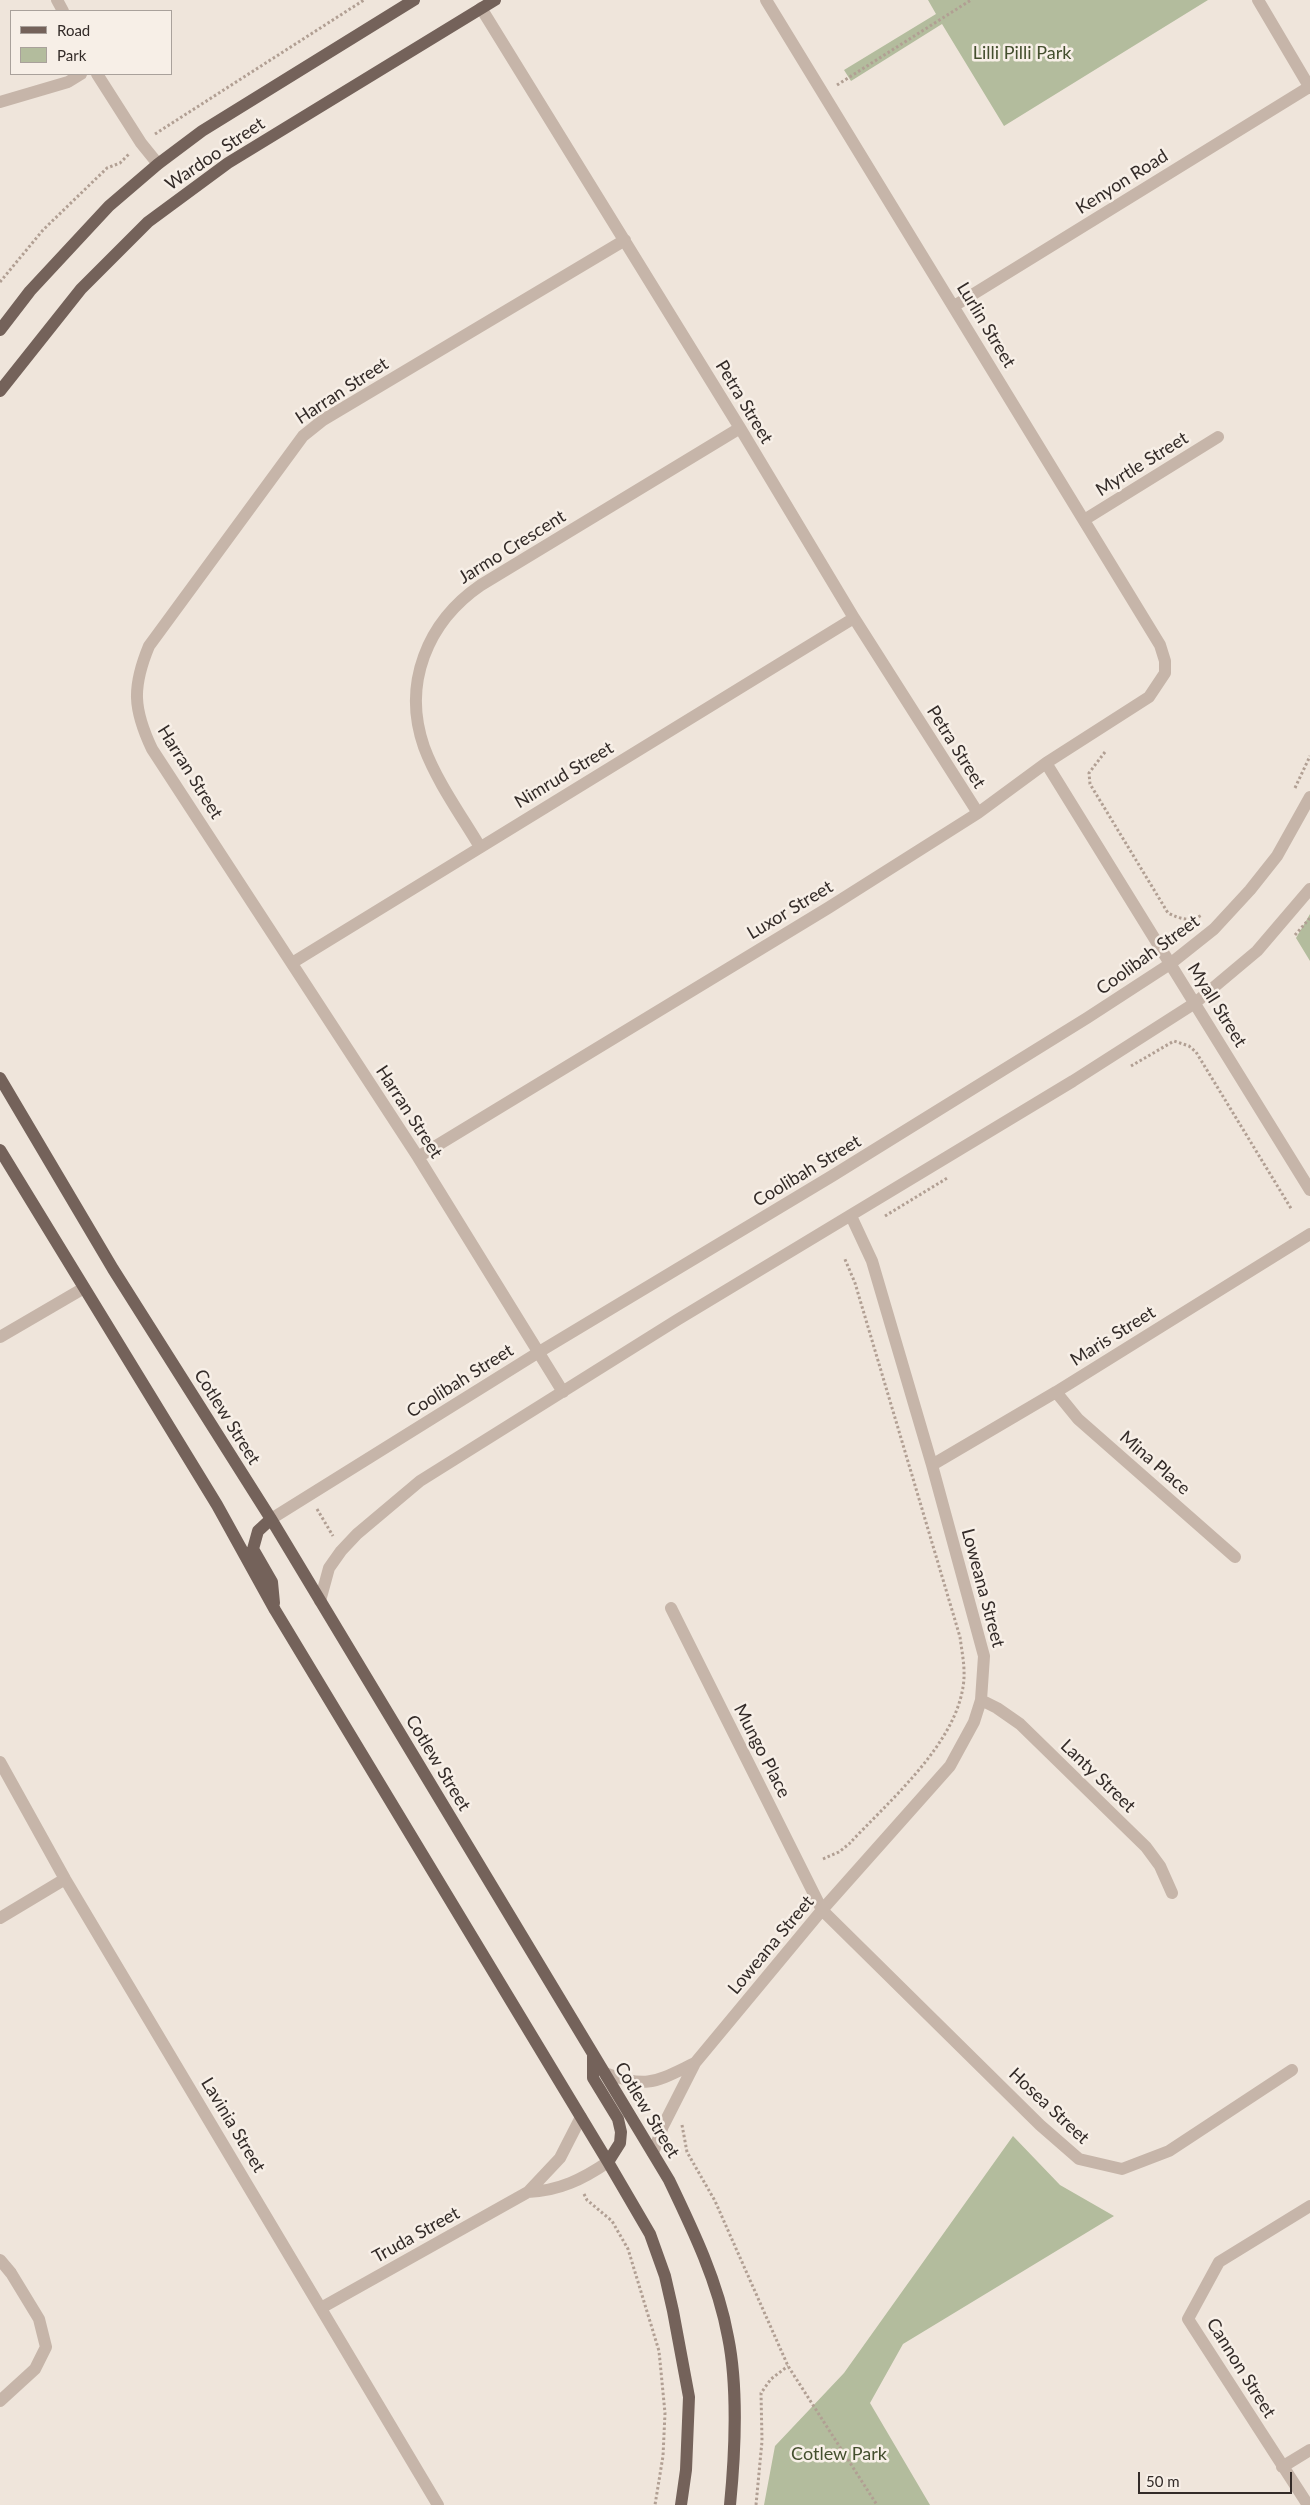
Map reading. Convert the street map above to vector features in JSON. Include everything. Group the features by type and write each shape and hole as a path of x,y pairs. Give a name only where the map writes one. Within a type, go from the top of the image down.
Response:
{"main road":[{"name":"Wardoo Street","path":"0,330 30,291 109,206 158,164 202,131 414,0"},
{"name":"Wardoo Street","path":"0,391 81,290 148,222 228,163 495,0"},
{"name":"Cotlew Street","path":"0,1078 113,1269 271,1518 669,2180 694,2233 716,2292 728,2338 734,2442 730,2505"},
{"path":"0,1150 217,1505 275,1610 650,2234 665,2276 689,2397 686,2470 680,2505"},
{"path":"271,1518 258,1531 253,1549 272,1582 275,1610"},
{"path":"593,2053 593,2078 618,2119 621,2132 620,2143 608,2162"}],"street":[{"name":"Lurlin Street","path":"766,0 1160,645 1165,661 1165,673"},
{"path":"1258,0 1310,88"},
{"name":"Petra Street","path":"481,8 740,428 854,618 978,813"},
{"path":"0,102 68,82 79,75"},
{"path":"98,75 141,143 158,164"},
{"name":"Kenyon Road","path":"954,306 1310,88"},
{"name":"Harran Street","path":"564,1392 418,1158 152,749 143,730 136,700 141,665 149,646 293,447 315,425 625,240"},
{"name":"Jarmo Crescent","path":"480,847 435,771 418,728 416,690 424,656 441,622 452,607 480,584 740,428"},
{"name":"Myrtle Street","path":"1084,520 1218,437"},
{"name":"Nimrud Street","path":"292,963 854,618"},
{"name":"Luxor Street","path":"418,1158 828,908 978,813 1046,763 1149,697 1158,687 1165,673"},
{"name":"Myall Street","path":"1046,763 1310,1190"},
{"name":"Coolibah Street","path":"271,1518 539,1352 848,1166 1088,1018 1170,964 1214,929 1250,890 1277,856 1310,797"},
{"path":"320,1601 329,1568 337,1556 357,1534 420,1481 677,1320 1073,1081 1195,1003 1257,951 1310,889"},
{"name":"Loweana Street","path":"653,2153 663,2126 695,2063 822,1910 950,1766 970,1729 980,1700 984,1656 932,1465 872,1261 851,1216"},
{"name":"Maris Street","path":"932,1465 1056,1392 1310,1234"},
{"path":"0,1337 84,1288"},
{"name":"Mina Place","path":"1056,1392 1078,1419 1235,1557"},
{"name":"Mungo Place","path":"671,1608 822,1910"},
{"name":"Lanty Street","path":"980,1700 997,1708 1020,1724 1146,1847 1160,1866 1172,1894"},
{"name":"Lavinia Street","path":"0,1762 65,1880 438,2505"},
{"path":"0,1918 65,1880"},
{"name":"Hosea Street","path":"822,1910 1040,2125 1079,2159 1122,2168 1169,2151 1292,2070"},
{"name":"Loweana Street","path":"605,2073 630,2082 642,2084 656,2081 695,2063"},
{"name":"Truda Street","path":"321,2308 528,2192 560,2158 581,2117"},
{"name":"Truda Street","path":"528,2192 551,2191 593,2172 608,2162"},
{"name":"Cannon Street","path":"1308,2505 1188,2319 1219,2262 1310,2206"},
{"path":"0,2260 11,2273 40,2319 46,2347 35,2369 0,2401"},
{"path":"1282,2467 1310,2450"}],"path":[{"path":"823,94 971,0"},
{"path":"1105,752 1089,772 1090,784 1168,913 1178,918 1190,920 1200,917 1206,911"},
{"path":"1291,796 1310,756"},
{"path":"1126,1069 1168,1043 1174,1041 1189,1046 1196,1052 1292,1210"},
{"path":"886,1216 952,1176"},
{"path":"823,1858 839,1852 849,1844 913,1775 940,1742 954,1715 963,1687 964,1665 960,1637 855,1283 844,1256"},
{"path":"316,1506 336,1541"},
{"path":"682,2123 687,2152 715,2201 788,2366 877,2505"},
{"path":"584,2193 587,2200 612,2221 628,2249 659,2351 665,2413 663,2456 655,2505"},
{"path":"756,2505 762,2441 761,2393 771,2380 788,2366"}],"green space":[{"name":"Lilli Pilli Park","path":"928,0 1208,0 1004,126 942,24 851,81 844,70 936,14"},
{"path":"1310,914 1310,961 1296,938"},
{"name":"Cotlew Park","path":"1013,2136 1060,2185 1114,2216 903,2344 870,2403 930,2505 764,2505 775,2446 844,2373"}]}
